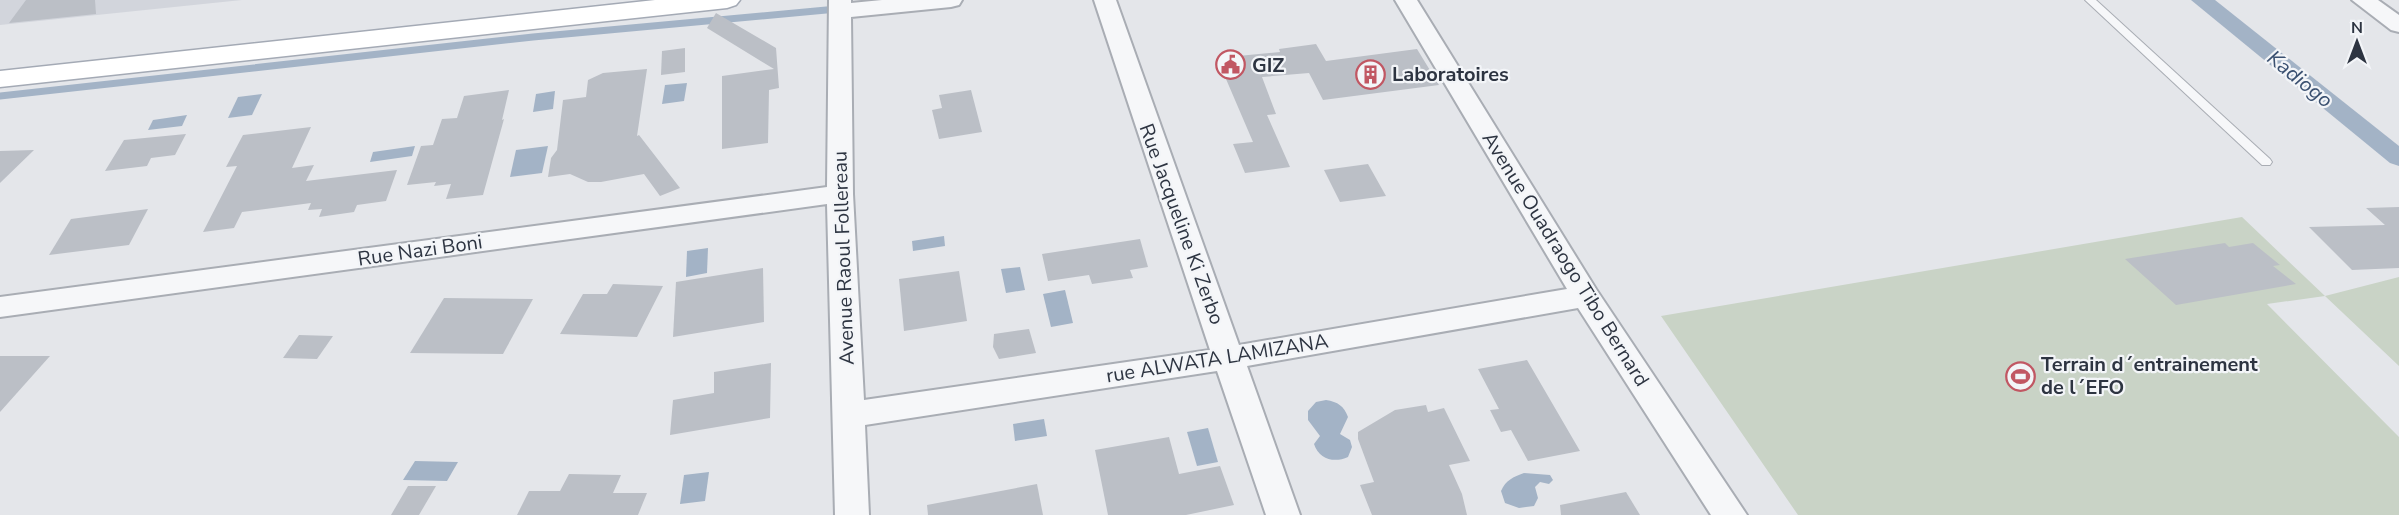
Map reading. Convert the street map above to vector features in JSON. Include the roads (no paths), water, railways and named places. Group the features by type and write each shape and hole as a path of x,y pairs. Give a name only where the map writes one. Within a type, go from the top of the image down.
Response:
{"main road":[{"path":"0,66 600,0"},
{"path":"0,79 727,0"}],"street":[{"path":"840,5 951,0"},
{"name":"Rue Jacqueline Ki Zerbo","path":"1105,0 1283,515"},
{"name":"Avenue Ouadraogo Tibo Bernard","path":"1406,0 1586,296 1730,515"},
{"path":"2363,0 2399,25"},
{"name":"Avenue Raoul Follereau","path":"840,5 840,194 852,515"},
{"name":"Rue Nazi Boni","path":"0,307 840,194"},
{"name":"rue ALWATA LAMIZANA","path":"847,415 1230,358 1586,296"}],"lane":[{"path":"2090,0 2266,162"}],"water":[{"path":"687,83 684,101 662,104 665,85"},
{"path":"555,91 553,109 533,112 536,94"},
{"path":"262,94 252,115 228,118 238,97"},
{"path":"187,115 182,126 148,130 153,120"},
{"path":"415,146 412,156 370,162 373,152"},
{"path":"548,146 542,173 510,177 516,150"},
{"path":"944,236 945,246 913,251 912,241"},
{"path":"708,248 707,273 686,277 687,251"},
{"path":"1020,267 1025,290 1006,293 1001,269"},
{"path":"1065,290 1073,323 1051,327 1043,294"},
{"path":"1326,400 1340,405 1348,417 1340,434 1350,440 1352,447 1348,457 1343,459 1333,460 1324,457 1314,444 1320,436 1308,420 1308,411 1316,402"},
{"path":"1044,419 1047,436 1015,441 1013,424"},
{"path":"1208,428 1218,462 1197,466 1187,432"},
{"path":"415,461 458,462 447,481 403,480"},
{"path":"709,472 705,501 680,504 684,475"},
{"path":"1524,473 1550,475 1553,480 1549,484 1540,482 1535,487 1538,498 1534,506 1519,508 1505,503 1501,491 1503,487 1510,479"}],"waterway":[{"name":"Kadiogo","path":"2202,0 2399,158"},
{"path":"0,96 533,37 837,9"}],"place":[{"name":"GIZ","path":"1231,65"},
{"name":"Laboratoires","path":"1371,74"},
{"name":"Terrain d´entrainement de l´EFO","path":"2020,376"}]}
